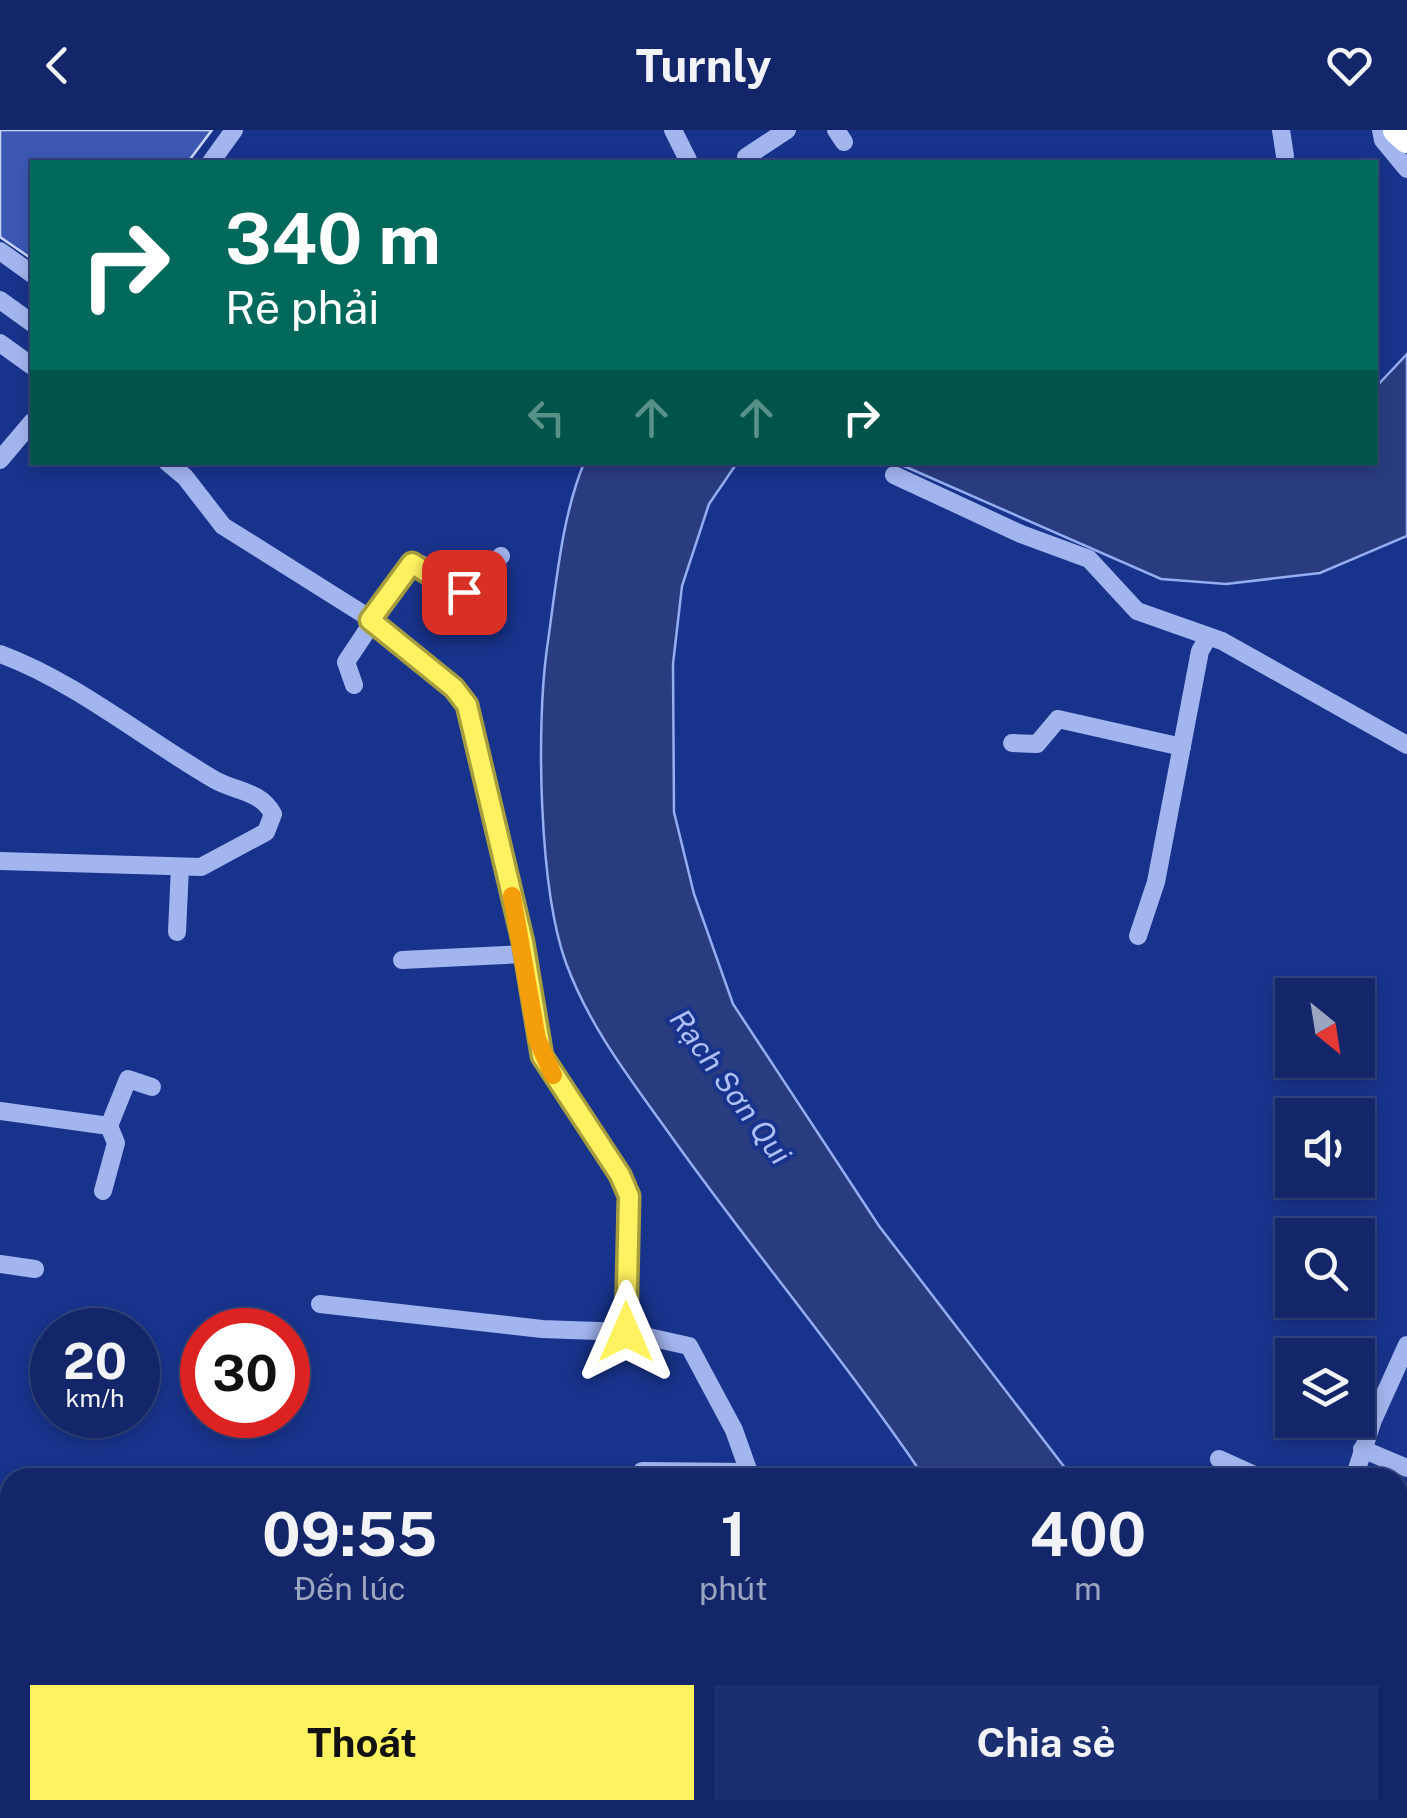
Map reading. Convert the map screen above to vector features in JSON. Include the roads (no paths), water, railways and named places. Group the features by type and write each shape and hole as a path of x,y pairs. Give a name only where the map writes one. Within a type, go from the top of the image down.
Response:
{"highway":[{"path":"1397,130 1407,138"}],"street":[{"path":"212,160 234,130"},
{"path":"673,130 688,160"},
{"path":"746,157 787,130"},
{"path":"1282,130 1285,156"},
{"path":"1381,130 1383,140 1407,170"},
{"path":"0,251 30,273"},
{"path":"0,300 30,322"},
{"path":"0,342 30,364"},
{"path":"0,460 30,424"},
{"path":"170,465 223,526 376,611 467,705 524,954 542,1056 626,1185 626,1332"},
{"path":"894,475 1021,534 1089,560 1137,611 1207,639 1222,641 1407,745"},
{"path":"354,685 346,662 376,611 412,563 459,594 501,556"},
{"path":"1138,936 1156,882 1200,651 1207,639"},
{"path":"0,654 40,672 218,782 267,804 272,822 257,838 212,862 180,866 151,862 0,861"},
{"path":"1012,743 1037,744 1058,719 1182,747"},
{"path":"177,932 180,866"},
{"path":"402,960 524,954"},
{"path":"103,1191 116,1144 109,1126 128,1080 152,1087"},
{"path":"0,1111 109,1126"},
{"path":"0,1264 35,1269"},
{"path":"320,1304 542,1329 626,1332 690,1346 734,1430 748,1468"},
{"path":"1357,1468 1407,1345"},
{"path":"1389,1385 1407,1394"},
{"path":"1362,1449 1407,1468"},
{"path":"1219,1459 1239,1468"}],"water":[{"path":"1407,354 1407,536 1320,573 1226,584 1161,579 902,465 1378,465 1378,385"},
{"name":"Rạch Sơn Qui","path":"583,465 736,465 709,504 682,586 673,664 674,812 694,894 733,1004 879,1226 1065,1468 918,1468 645,1100 601,1035 576,988 557,931 550,894 541,762 547,648 560,554"}]}
